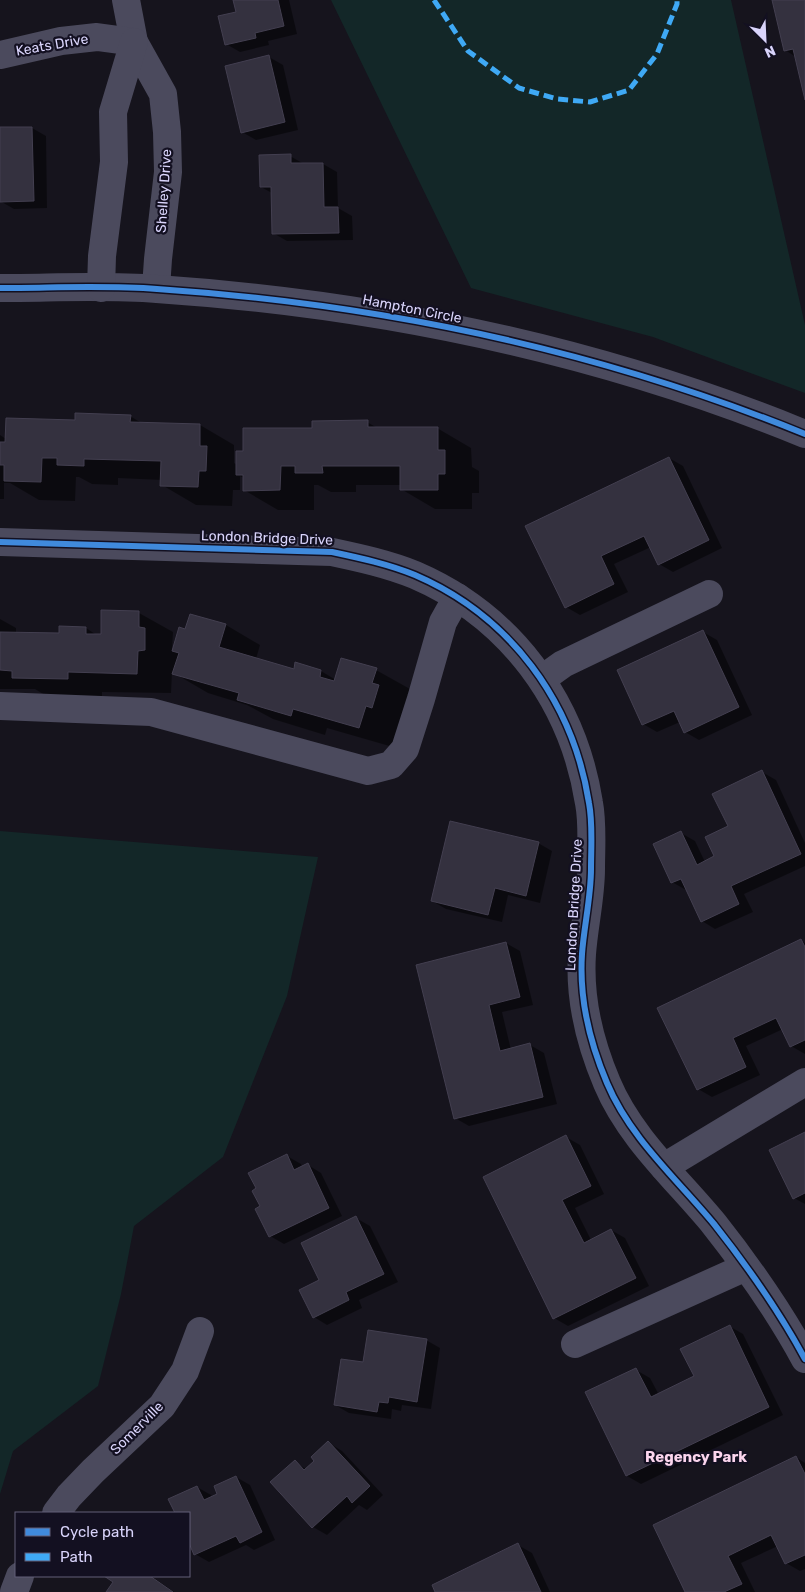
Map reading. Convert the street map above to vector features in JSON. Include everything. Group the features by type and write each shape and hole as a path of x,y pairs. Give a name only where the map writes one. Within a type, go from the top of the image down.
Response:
{"street":[{"name":"Shelley Drive","path":"126,0 134,42 163,94 168,132 168,172 156,288"},
{"name":"Keats Drive","path":"0,55 60,41 96,37 134,42"},
{"name":"Shelley Drive","path":"101,288 102,256 114,162 113,112 134,42"},
{"name":"Hampton Circle","path":"0,288 156,288 299,302 411,320 582,358 702,395 805,434"},
{"name":"London Bridge Drive","path":"0,542 332,552 370,560 413,574 457,597 501,631 522,653 542,679 565,720 580,758 590,805 591,873 582,956 583,989 586,1019 595,1052 608,1086 634,1129 746,1267 777,1311 805,1359"},
{"path":"542,679 563,664 709,594"},
{"path":"0,706 151,712 368,771 391,765 405,748 443,622 457,597"},
{"path":"664,1167 805,1082"},
{"path":"576,1344 746,1267"},
{"name":"Somerville","path":"57,1512 93,1471 162,1406 185,1372 200,1331"},
{"path":"14,1592 20,1577"}],"green space":[{"path":"331,0 731,0 805,325 805,393 653,337 471,288"},
{"path":"0,831 318,857 287,996 223,1157 134,1226 121,1294 98,1386 13,1451 0,1494"}],"building":[{"path":"233,0 278,0 284,26 255,33 256,38 225,45 218,16 236,12"},
{"path":"772,0 805,0 805,100 793,49 784,51"},
{"path":"269,55 285,122 241,133 225,66"},
{"path":"0,127 32,127 34,201 0,202"},
{"path":"291,154 291,163 323,163 324,207 338,207 339,233 272,234 271,187 260,187 259,155"},
{"path":"75,413 131,415 130,422 200,424 200,446 207,446 206,471 199,471 198,487 160,486 161,461 84,459 84,466 57,465 57,458 42,458 41,482 4,481 4,465 0,465 0,442 5,442 6,418 75,420"},
{"path":"368,420 368,427 438,427 438,450 445,450 445,474 438,474 438,490 400,490 400,466 322,466 323,473 295,473 295,466 281,466 280,490 243,491 243,475 236,475 236,451 243,451 243,428 312,428 312,421"},
{"path":"669,457 709,540 658,565 644,536 601,556 614,584 565,608 525,526"},
{"path":"101,610 139,611 139,627 145,628 145,650 138,651 137,674 68,672 68,679 12,678 12,671 0,670 0,632 59,633 59,626 86,627 86,634 101,634"},
{"path":"190,614 226,624 219,647 294,669 295,662 321,670 320,677 334,681 341,658 377,668 372,683 379,685 372,708 366,706 359,728 293,709 291,716 237,700 239,693 172,674 179,653 172,651 179,627 185,629"},
{"path":"703,630 739,707 684,733 674,711 642,725 617,670"},
{"path":"762,770 801,854 731,886 739,904 701,922 681,879 671,883 653,844 681,831 697,865 714,856 705,837 728,826 712,794"},
{"path":"450,821 539,842 526,896 495,888 488,915 431,901"},
{"path":"801,939 805,947 805,1040 790,1047 776,1018 733,1038 746,1067 697,1090 657,1008"},
{"path":"506,942 520,997 489,1005 500,1051 530,1043 543,1097 454,1119 416,965"},
{"path":"805,1132 805,1193 793,1199 769,1150"},
{"path":"566,1135 591,1186 562,1200 584,1243 611,1229 636,1278 553,1319 483,1177"},
{"path":"287,1154 294,1170 308,1163 329,1208 269,1237 255,1209 260,1206 252,1191 256,1188 248,1173"},
{"path":"356,1216 384,1274 346,1292 349,1300 313,1318 299,1290 319,1280 301,1243"},
{"path":"730,1325 769,1407 626,1476 585,1392 636,1368 651,1397 694,1376 680,1349"},
{"path":"368,1330 427,1339 417,1402 389,1397 388,1403 379,1402 377,1412 334,1405 341,1359 363,1362"},
{"path":"328,1441 370,1486 352,1503 347,1496 312,1528 270,1482 295,1460 304,1470 314,1461 311,1457"},
{"path":"796,1456 805,1474 805,1555 785,1564 771,1535 728,1556 742,1584 724,1592 685,1592 653,1525"},
{"path":"236,1476 262,1532 240,1543 236,1536 194,1555 190,1545 190,1512 174,1512 168,1499 197,1486 204,1500 217,1494 214,1486"},
{"path":"518,1543 541,1592 435,1592 432,1585"},
{"path":"106,1577 151,1577 173,1592 106,1592 113,1582"}],"marked path":[{"path":"434,0 468,51 519,88 557,99 590,102 629,90 657,54 677,0"}],"cycle path":[{"path":"0,288 98,287 157,289 323,306 405,319 568,355 648,378 727,404 805,434"},
{"path":"0,542 332,552 384,564 415,575 449,592 480,614 508,638 532,666 552,697 568,730 581,766 589,803 592,836 591,880 582,954 582,988 591,1036 607,1083 628,1122 641,1140 714,1224 751,1273 785,1324 805,1359"}],"district":[{"name":"Regency Park","path":"696,1457"}]}
